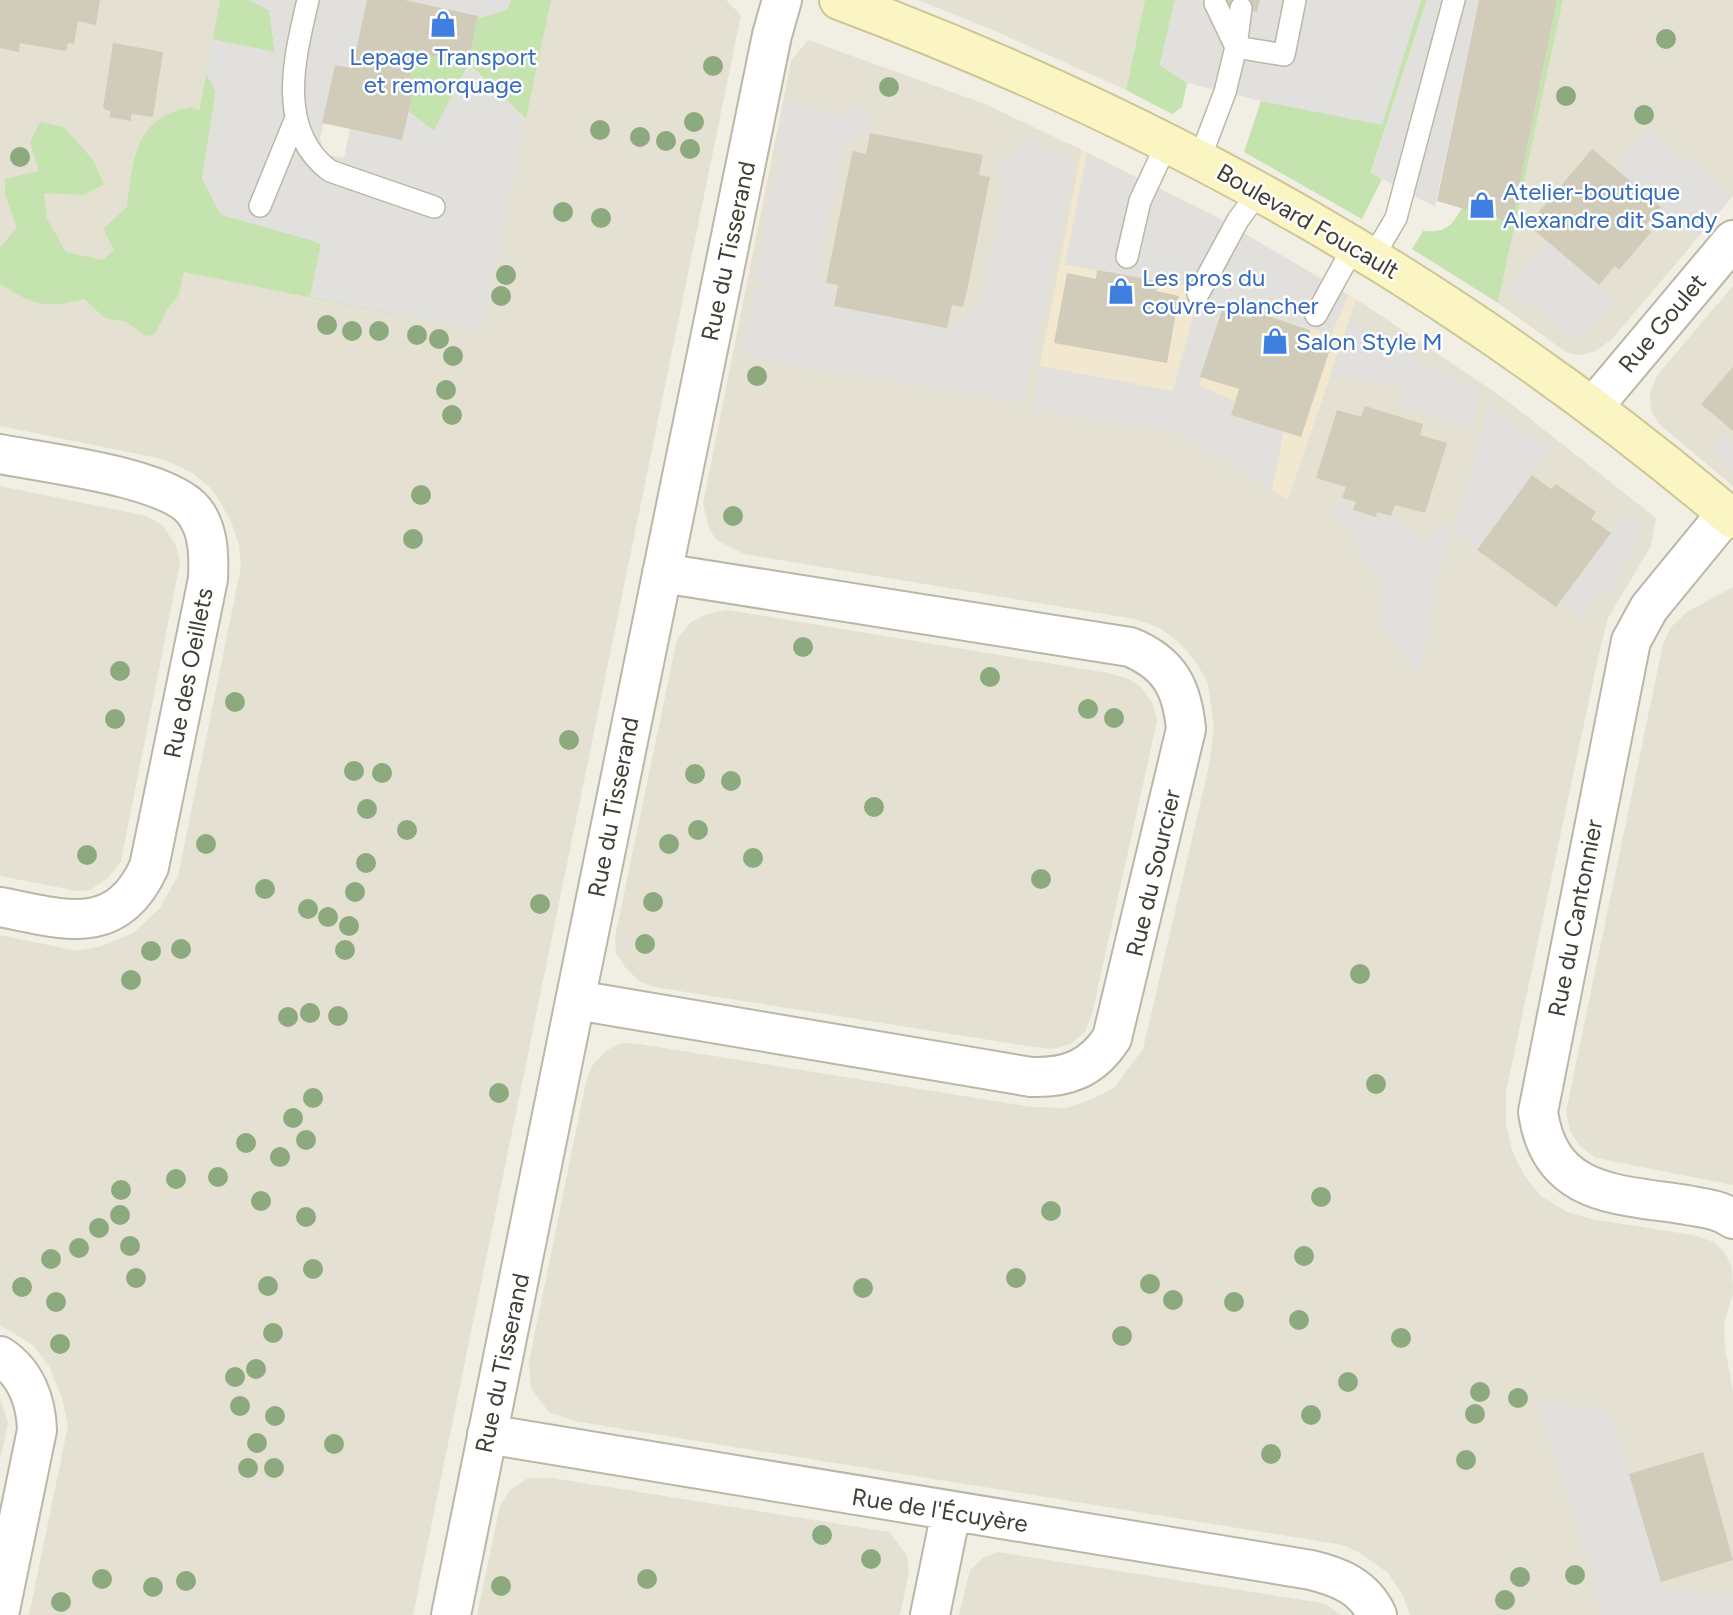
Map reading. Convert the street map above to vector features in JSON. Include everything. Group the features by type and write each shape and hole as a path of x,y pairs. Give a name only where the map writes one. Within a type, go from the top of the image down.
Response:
{"street":[{"name":"Rue du Tisserand","path":"450,1615 576,1000 629,726 772,35 782,0"},
{"name":"Boulevard Foucault","path":"839,0 1013,69 1184,149 1260,190 1482,328 1593,407 1730,517"},
{"name":"Rue Goulet","path":"1593,407 1733,240"},
{"name":"Rue des Oeillets","path":"0,454 142,483 168,491 184,500 196,513 209,556 208,579 152,854 142,883 120,907 87,920 71,921 0,907"},
{"name":"Rue du Cantonnier","path":"1730,517 1649,608 1630,641 1538,1112 1546,1148 1554,1161 1583,1184 1601,1191 1712,1209 1733,1219"},
{"name":"Rue du Sourcier","path":"576,1000 1031,1077 1049,1078 1079,1070 1103,1052 1112,1038 1119,1017 1186,729 1184,707 1164,667 1150,655 1129,647 662,573"},
{"path":"0,1356 18,1373 30,1390 37,1409 37,1430 0,1610"},
{"name":"Rue de l'Écuyère","path":"487,1434 1332,1575 1367,1596 1377,1615"},
{"path":"930,1615 951,1512"}],"lane":[{"path":"308,0 295,55 292,91 296,118 308,146 320,164 330,171 434,207"},
{"path":"1236,47 1284,55 1295,0"},
{"path":"1316,315 1363,252 1396,218 1454,0"},
{"path":"1215,3 1236,47"},
{"path":"1127,257 1143,192 1184,149 1225,92 1236,47 1241,8"},
{"path":"260,206 296,118"},
{"path":"1198,295 1237,220 1260,190"}],"shaded area":[{"path":"0,0 220,0 169,269 481,331 551,0 726,0 741,15 413,1615 29,1615 68,1426 62,1398 50,1368 34,1346 0,1325 0,935 77,951 102,946 133,933 159,909 178,876 241,567 239,545 231,521 212,489 191,472 162,459 0,426"},
{"path":"249,0 367,0 352,68 335,65 320,139 325,154 344,158 350,128 402,140 409,112 434,131 468,64 526,119 481,332 310,297 321,243 221,215 202,179 216,92 206,74 213,39 275,52 269,10"},
{"path":"405,0 511,0 507,10 481,18"},
{"path":"918,0 1145,0 1126,90 993,30"},
{"path":"1175,0 1198,0 1257,12 1260,0 1421,0 1382,125 1187,83 1160,65"},
{"path":"1427,0 1479,0 1435,207 1371,173"},
{"path":"1563,0 1733,0 1733,196 1613,338 1596,351 1580,355 1567,353 1498,303"},
{"path":"808,40 985,104 1082,150 1032,410 1173,432 1288,499 1356,299 1505,399 1656,518 1651,546 1608,618 1599,653 1506,1092 1506,1124 1512,1151 1524,1175 1541,1196 1567,1212 1591,1219 1693,1235 1714,1242 1725,1253 1732,1267 1733,1294 1724,1323 1725,1348 1733,1391 1733,1615 1410,1615 1403,1596 1388,1573 1362,1554 1343,1545 574,1421 549,1412 531,1388 529,1362 586,1082 592,1066 607,1050 623,1043 639,1044 1032,1107 1067,1108 1092,1099 1114,1088 1143,1049 1209,766 1214,727 1208,684 1196,662 1180,643 1160,628 1135,619 744,554 718,541 710,531 703,504 791,61"},
{"path":"785,100 842,116 863,105 872,129 844,148 817,277 836,296 834,306 947,328 980,308 1006,183 993,168 1026,137 1076,162 1024,402 751,359 742,346 753,292 767,283 755,280 777,161 791,165 775,148"},
{"path":"1649,130 1733,194 1696,239 1615,169"},
{"path":"1082,150 1213,215 1356,299 1288,500 1173,432 1031,410"},
{"path":"1087,153 1213,215 1349,295 1331,335 1254,311 1251,319 1222,310 1199,386 1235,401 1231,415 1284,431 1272,490 1173,432 1031,410 1040,366 1173,391 1197,301 1218,308 1184,285 1065,265"},
{"path":"1547,241 1614,299 1577,341 1507,289"},
{"path":"1733,286 1733,486 1659,424 1651,410 1650,392 1658,374"},
{"path":"1350,318 1419,360 1479,391 1473,428 1399,406 1406,393 1400,385 1329,378"},
{"path":"1487,406 1550,449 1477,550 1454,535"},
{"path":"1722,433 1733,442 1733,468 1711,450"},
{"path":"0,486 147,516 162,525 176,545 180,563 121,861 108,878 90,890 77,891 0,876"},
{"path":"1342,498 1354,510 1375,517 1377,512 1391,516 1421,539 1451,520 1418,673 1379,620 1383,591 1356,549 1360,538 1331,509"},
{"path":"1624,510 1645,526 1610,595 1601,595 1582,620 1560,602"},
{"path":"1733,587 1733,1185 1596,1158 1580,1146 1570,1131 1566,1112 1663,644 1671,627 1687,612"},
{"path":"727,610 1108,673 1129,679 1141,687 1153,704 1157,721 1092,1014 1085,1032 1071,1044 1052,1049 1028,1046 654,987 639,981 625,967 616,953 615,937 677,639 691,622 707,614"},
{"path":"0,1398 8,1422 0,1460"},
{"path":"1537,1401 1609,1411 1665,1588 1733,1595 1733,1615 1604,1615"},
{"path":"528,1478 552,1478 889,1532 907,1555 909,1571 900,1615 477,1615 500,1506 510,1490"},
{"path":"997,1552 1316,1602 1327,1605 1341,1615 959,1615 970,1570 983,1558"}],"green space":[{"path":"220,0 249,0 269,10 275,52 216,91 202,179 481,332 184,272 178,296 166,311 155,334 146,336 126,322 105,318 84,299 59,304 40,303 22,297 0,284 0,247 17,228 5,195 5,179 39,171 30,142 40,122 64,127 93,160 104,184 84,195 44,193 47,219 66,252 103,260 114,250 103,229 127,207 135,156 140,142 159,120 174,112 193,107 199,111"},
{"path":"511,0 551,0 526,119 469,64 434,131 409,112 416,82 409,80 415,52 468,64 478,16 506,10"},
{"path":"1145,0 1175,0 1160,65 1187,83 1182,107 1172,114 1126,90"},
{"path":"1421,0 1427,0 1371,172 1382,179 1362,219 1244,152 1261,101 1382,124"},
{"path":"1557,0 1563,0 1498,303 1412,249 1423,231 1437,231 1447,227 1462,208 1512,223"}],"building":[{"path":"0,0 100,0 96,25 78,21 74,44 68,43 66,51 20,43 19,52 0,48"},
{"path":"367,0 405,0 478,16 468,64 415,52 409,80 416,82 402,140 322,123 335,65 352,68"},
{"path":"1205,0 1260,0 1257,12"},
{"path":"1479,0 1557,0 1512,223 1437,201"},
{"path":"113,43 163,52 153,117 131,114 131,121 109,117 111,112 103,108"},
{"path":"870,133 983,155 979,175 990,177 967,291 963,307 952,305 947,328 834,306 838,285 826,283 850,163 853,151 866,154"},
{"path":"1592,149 1661,207 1644,227 1651,232 1619,270 1615,266 1599,285 1528,225"},
{"path":"1097,270 1158,281 1156,291 1179,296 1167,363 1054,343 1067,273 1096,279"},
{"path":"1222,310 1251,319 1254,311 1310,330 1310,336 1332,343 1301,437 1231,415 1239,389 1200,377"},
{"path":"1733,367 1733,431 1701,404"},
{"path":"1365,406 1423,424 1420,435 1447,443 1425,513 1395,505 1391,516 1377,512 1376,517 1353,510 1356,502 1342,498 1346,487 1316,478 1337,410 1361,417"},
{"path":"1532,475 1551,489 1556,484 1596,512 1591,519 1611,533 1556,607 1477,550"},
{"path":"1703,1452 1733,1560 1661,1582 1629,1474"}],"place":[{"name":"Lepage Transport et remorquage","path":"443,24"},
{"name":"Atelier-boutique Alexandre dit Sandy","path":"1482,205"},
{"name":"Les pros du couvre-plancher","path":"1121,291"},
{"name":"Salon Style M","path":"1275,341"}]}
